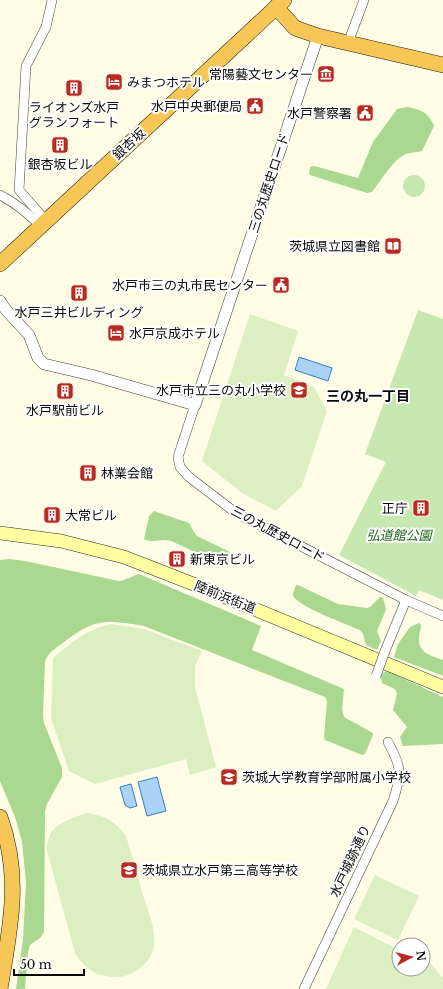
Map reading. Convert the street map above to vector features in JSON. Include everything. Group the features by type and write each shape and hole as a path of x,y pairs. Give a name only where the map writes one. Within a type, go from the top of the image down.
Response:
{"highway":[{"name":"銀杏坂","path":"0,264 280,4"},
{"path":"280,4 294,28 318,36 443,65"},
{"path":"0,817 8,845 13,881 10,924 0,989"}],"main road":[{"name":"陸前浜街道","path":"0,533 61,541 124,557 201,587 443,687"}],"street":[{"path":"43,224 20,190 26,66 46,27 52,0"},
{"path":"348,43 364,0"},
{"name":"三の丸歴史ロード","path":"318,36 178,457 180,467 189,477 236,513 406,600 443,616"},
{"path":"0,195 13,201 43,224"},
{"path":"0,301 6,310 29,335 38,358 44,364 91,375 195,405"},
{"path":"376,678 385,651 406,600"},
{"name":"水戸城跡通り","path":"304,989 393,801 400,770 398,760 388,742"}],"green space":[{"path":"407,107 424,112 434,126 422,151 408,153 395,162 372,192 367,193 310,175 310,167 314,166 358,178 373,142 397,109"},
{"path":"414,175 422,178 425,186 422,194 414,197 406,194 403,186 406,178"},
{"name":"弘道館公園","path":"418,310 443,319 443,600 419,590 416,596 339,555 386,462 365,454"},
{"path":"250,314 298,331 284,375 314,387 327,411 302,486 276,511 242,493 202,461"},
{"path":"154,511 189,523 197,536 230,552 230,557 227,564 223,565 168,540 151,541 144,539 149,516"},
{"path":"9,559 119,581 139,574 261,626 252,650 344,689 342,709 344,717 373,733 365,754 362,755 325,740 327,701 325,697 144,626 110,622 101,623 93,625 75,634 58,646 50,653 45,662 43,715 44,723 62,768 62,777 47,804 45,811 44,932 40,938 30,945 25,989 16,989 23,939 26,882 22,842 15,817 0,781 0,560"},
{"path":"296,585 338,604 367,608 380,597 383,598 386,609 377,631 381,641 377,650 366,645 363,634 360,630 302,604 293,595"},
{"path":"419,623 421,625 419,643 426,653 443,660 443,676 394,657 398,644 410,627"},
{"path":"112,624 144,629 202,651 195,666 195,687 216,767 190,775 186,759 95,784 69,771 51,718 53,658 87,633"},
{"path":"387,671 443,697 443,744 403,746 400,737 407,727 393,710 397,694 395,689 382,683 381,678 383,673"},
{"path":"87,813 110,820 118,826 126,836 153,927 154,946 149,959 140,969 121,977 101,975 91,971 75,953 47,851 48,840 56,827 64,822"},
{"path":"375,875 419,896 399,937 392,937 354,919"},
{"path":"354,927 391,946 391,977 431,977 431,964 443,978 443,989 326,989"}],"water":[{"path":"299,357 332,368 328,381 295,370"},
{"path":"157,777 166,811 147,816 138,782"},
{"path":"131,784 137,806 130,808 125,805 120,787"}],"place":[{"name":"常陽藝文センター","path":"326,74"},
{"name":"みまつホテル","path":"114,82"},
{"name":"ライオンズ水戸 グランフォート","path":"74,88"},
{"name":"水戸中央郵便局","path":"255,106"},
{"name":"水戸警察署","path":"365,113"},
{"name":"銀杏坂ビル","path":"60,145"},
{"name":"茨城県立図書館","path":"393,246"},
{"name":"水戸市三の丸市民センター","path":"281,285"},
{"name":"水戸三井ビルディング","path":"79,293"},
{"name":"水戸京成ホテル","path":"116,333"},
{"name":"水戸市立三の丸小学校","path":"299,390"},
{"name":"水戸駅前ビル","path":"65,391"},
{"name":"林業会館","path":"88,473"},
{"name":"正庁","path":"421,508"},
{"name":"大常ビル","path":"52,515"},
{"name":"新東京ビル","path":"177,559"},
{"name":"茨城大学教育学部附属小学校","path":"229,777"},
{"name":"茨城県立水戸第三高等学校","path":"129,870"}],"district":[{"name":"三の丸一丁目","path":"368,396"}]}
